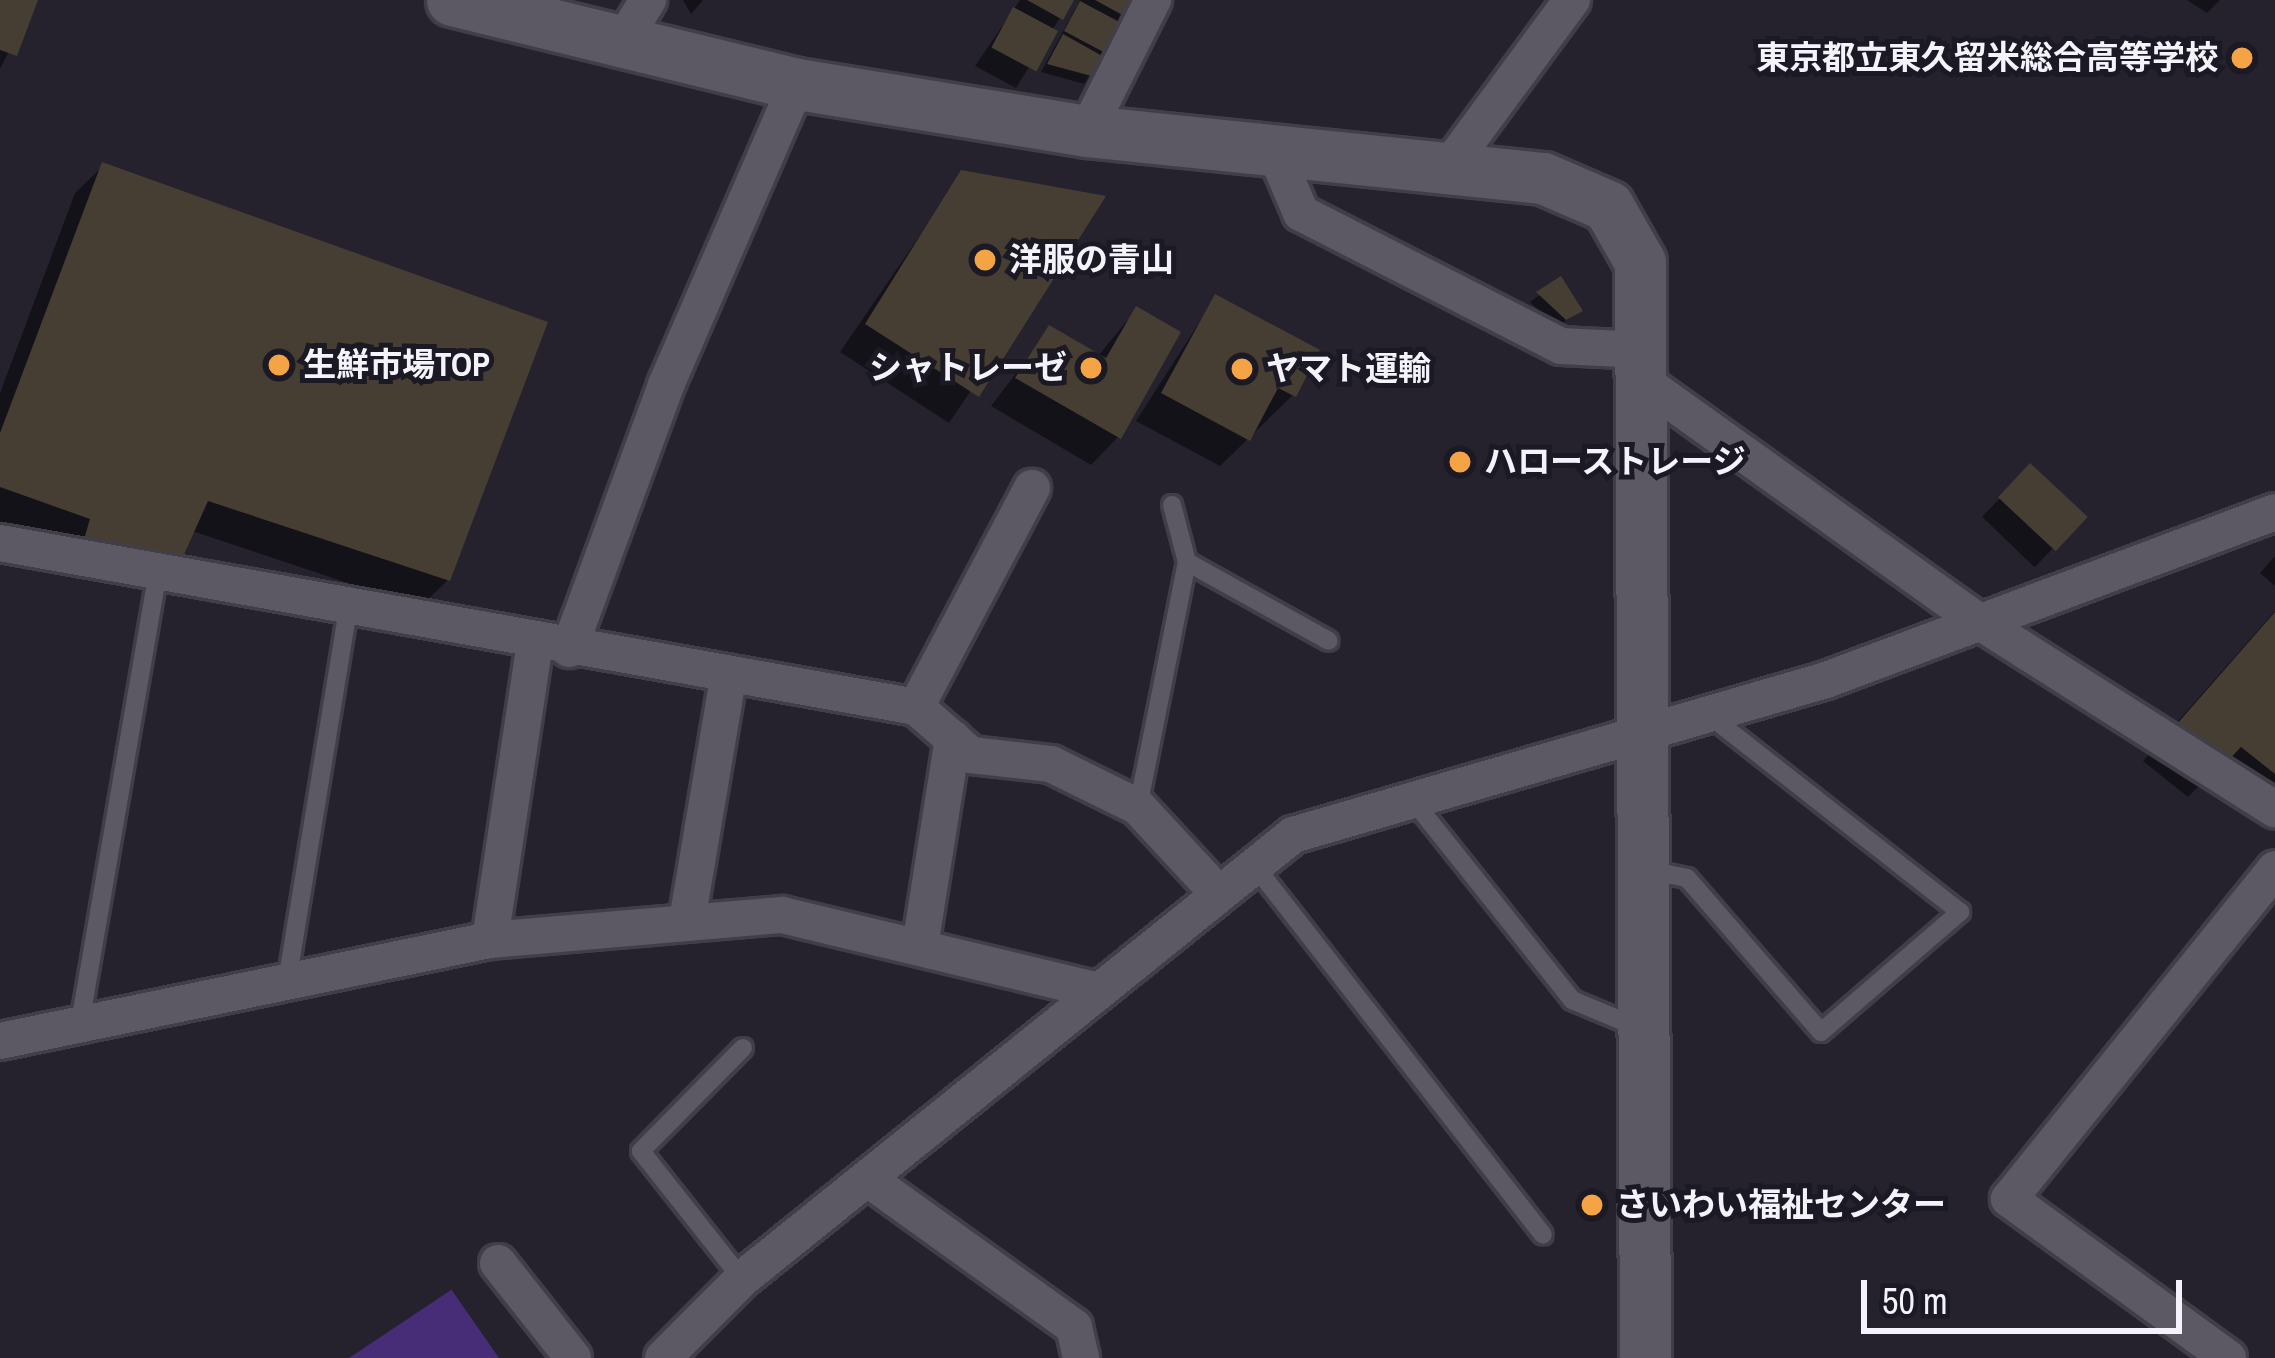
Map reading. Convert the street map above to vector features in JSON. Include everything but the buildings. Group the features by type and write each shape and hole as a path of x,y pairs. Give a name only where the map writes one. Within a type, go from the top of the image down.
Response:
{"street":[{"path":"452,0 797,84 1087,131 1445,172 1543,178 1608,206 1640,262 1639,868 1645,1358"},
{"path":"621,44 648,0"},
{"path":"1087,131 1154,0"},
{"path":"1445,172 1572,0"},
{"path":"490,940 552,646 797,84"},
{"path":"1275,152 1301,213 1561,346 1641,365 1972,617 2275,809"},
{"path":"916,707 1032,488"},
{"path":"663,1358 742,1279 1100,991 1250,861 1293,835 1710,716 1972,617 2275,512"},
{"path":"0,543 348,610 916,707 971,755 1051,764 1138,807 1216,891"},
{"path":"687,921 728,678"},
{"path":"921,940 953,740"},
{"path":"2228,1358 2009,1198 2275,869"},
{"path":"0,1040 490,940 782,915 921,940 1100,991"},
{"path":"868,1179 1074,1327 1081,1358"},
{"path":"498,1264 573,1358"}],"lane":[{"path":"1138,807 1187,562 1172,505"},
{"path":"1187,562 1329,641"},
{"path":"80,1023 158,572"},
{"path":"287,982 348,610"},
{"path":"1639,868 1687,878 1821,1032 1960,912 1710,716"},
{"path":"1411,798 1572,1000 1640,1028"},
{"path":"1250,861 1543,1234"},
{"path":"742,1048 641,1151 742,1279"}],"shaded area":[{"path":"451,1290 499,1358 349,1358"}],"place":[{"name":"東京都立東久留米総合高等学校","path":"2242,58"},
{"name":"洋服の青山","path":"985,260"},
{"name":"生鮮市場TOP","path":"279,365"},
{"name":"シャトレーゼ","path":"1091,368"},
{"name":"ヤマト運輸","path":"1242,369"},
{"name":"ハローストレージ","path":"1460,462"},
{"name":"さいわい福祉センター","path":"1592,1205"}]}
